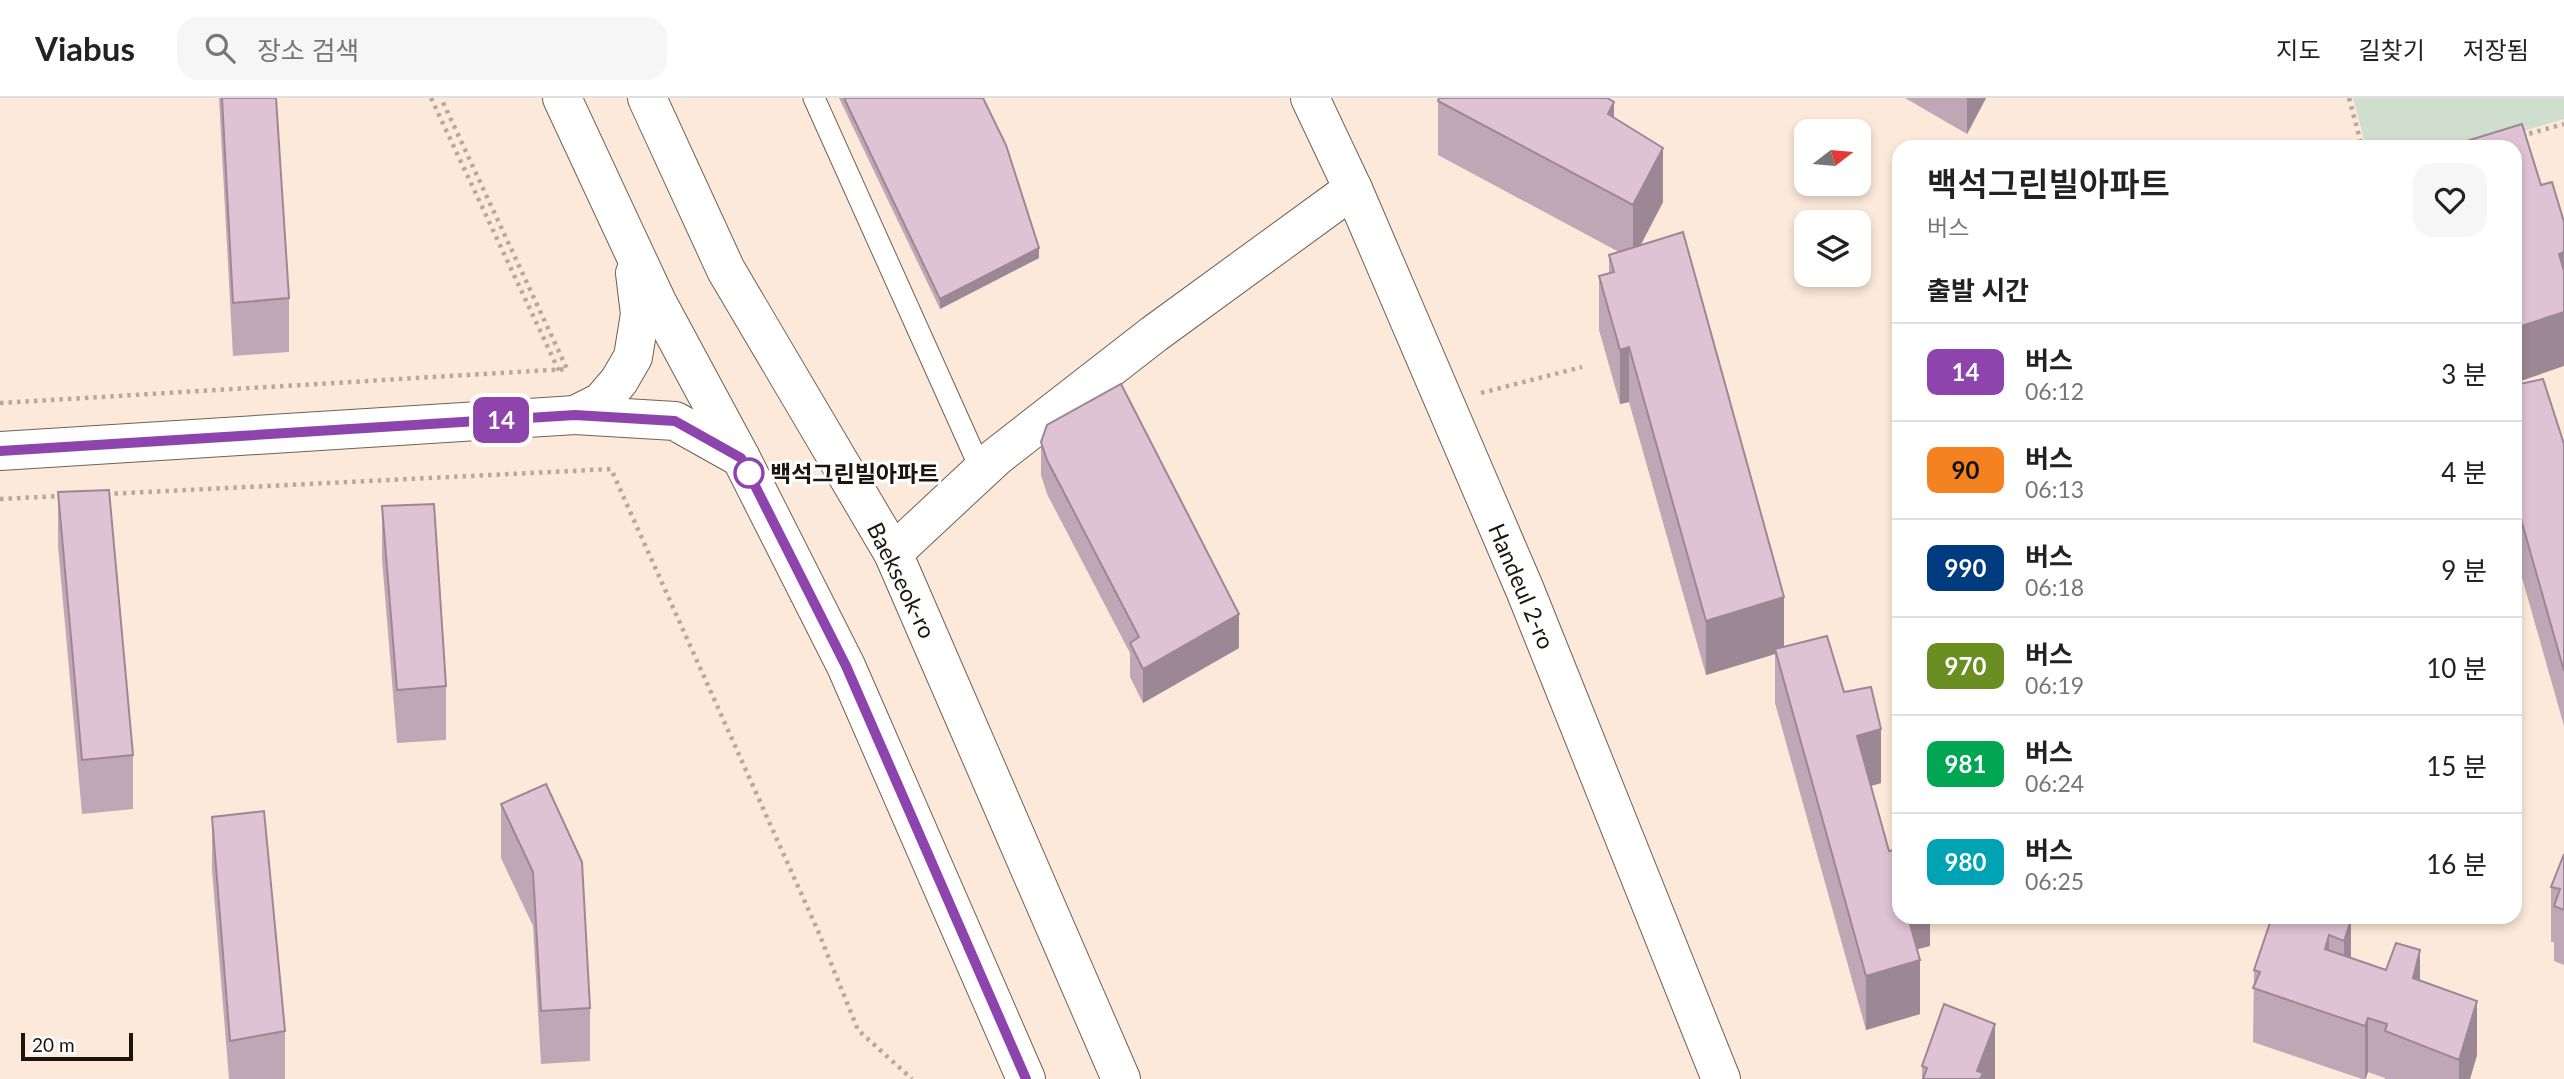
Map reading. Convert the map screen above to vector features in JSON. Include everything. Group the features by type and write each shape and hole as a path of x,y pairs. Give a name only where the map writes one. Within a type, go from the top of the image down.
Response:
{"street":[{"path":"562,98 657,302 741,458 846,666 1027,1079"},
{"name":"Baekseok-ro","path":"648,98 726,270 894,553 1121,1079"},
{"name":"Handeul 2-ro","path":"1310,98 1353,189 1525,590 1721,1079"},
{"path":"894,553 996,457 1154,334 1353,189"},
{"path":"575,415 601,401 619,381 633,356 640,314 632,247"},
{"path":"0,451 575,415 675,421 741,458"}],"lane":[{"path":"814,98 982,472"}],"path":[{"path":"431,98 559,370"},
{"path":"0,403 567,369 441,98"},
{"path":"2348,98 2360,140"},
{"path":"2511,139 2564,124"},
{"path":"1444,403 1582,367"},
{"path":"97,494 611,469 818,931 858,1030 912,1079"},
{"path":"0,499 69,495"}],"green space":[{"path":"2353,98 2564,98 2564,119 2493,140 2364,140"}],"building":[{"path":"222,98 276,98 289,298 233,303"},
{"path":"844,98 983,98 1006,145 1039,248 940,299"},
{"path":"1439,98 1607,98 1614,102 1608,114 1663,148 1633,205 1438,101"},
{"path":"2522,124 2541,185 2552,182 2564,222 2564,252 2559,254 2564,271 2564,312 2522,326 2522,140 2470,140"},
{"path":"1683,232 1784,597 1706,621 1629,347 1620,350 1599,276 1614,272 1609,255"},
{"path":"2543,379 2564,444 2564,671 2522,523 2522,384"},
{"path":"1121,384 1239,614 1143,669 1130,643 1139,637 1047,460 1041,442 1047,425"},
{"path":"109,490 133,755 82,760 58,492"},
{"path":"434,504 446,686 397,690 382,506"},
{"path":"1827,636 1844,692 1871,687 1881,729 1857,736 1889,851 1892,850 1892,924 1910,924 1920,960 1866,976 1775,649"},
{"path":"546,784 582,862 590,1008 541,1011 533,872 501,804"},
{"path":"264,811 285,1031 230,1041 212,817"},
{"path":"2564,854 2564,910 2554,906 2560,889 2551,887"},
{"path":"2270,924 2350,924 2344,941 2329,935 2325,949 2386,970 2396,943 2420,950 2413,978 2477,1001 2459,1060 2385,1031 2387,1024 2368,1018 2365,1026 2253,988 2260,972 2254,970"},
{"path":"1944,1004 1995,1024 1977,1071 1983,1073 1980,1079 1923,1079 1927,1068 1922,1066"}],"bus line":[{"name":"14","path":"0,451 575,415 675,421 741,458 846,666 1026,1079"}],"place":[{"name":"백석그린빌아파트","path":"749,473"}]}
